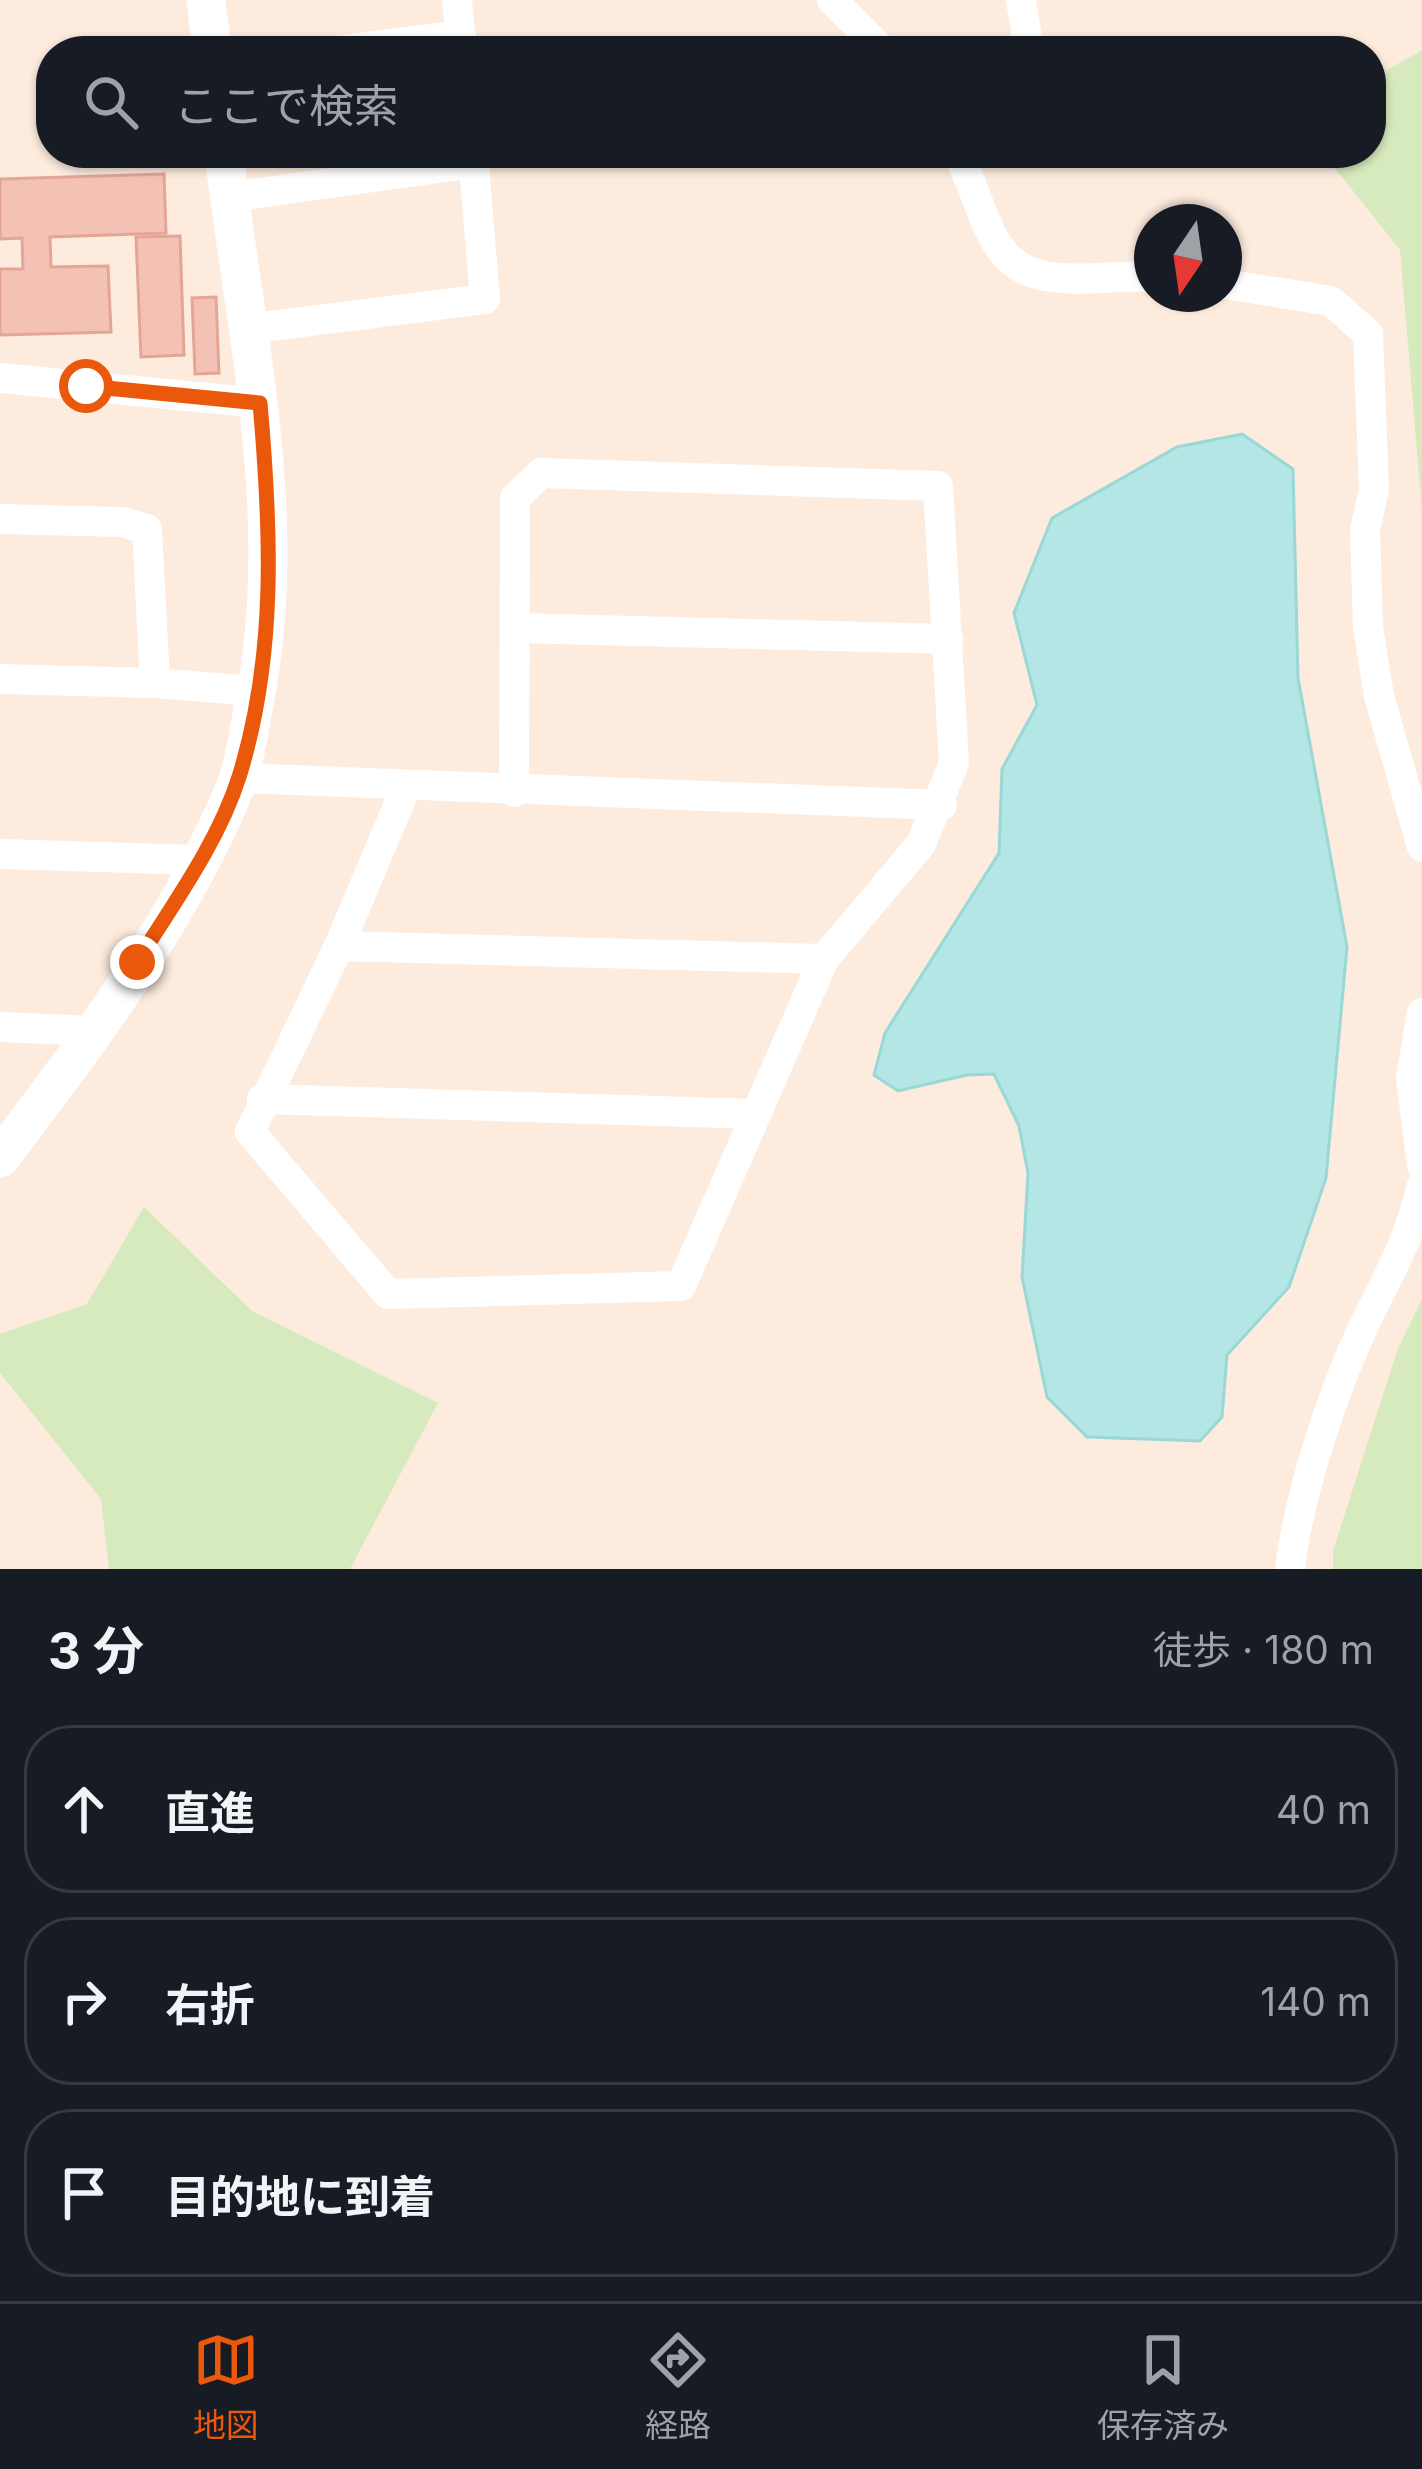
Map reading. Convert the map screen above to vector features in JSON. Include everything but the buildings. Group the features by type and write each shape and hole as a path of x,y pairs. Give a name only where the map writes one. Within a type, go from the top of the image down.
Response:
{"street":[{"path":"206,0 210,36"},
{"path":"457,0 460,36"},
{"path":"832,0 868,36"},
{"path":"1021,0 1027,36"},
{"path":"0,1158 96,1031 200,860 238,778 268,612 272,527 260,403 226,168"},
{"path":"230,197 411,168"},
{"path":"247,329 485,299 474,168"},
{"path":"964,168 999,248 1016,264 1050,277 1134,278"},
{"path":"1242,287 1331,301 1368,334 1374,490 1365,530 1368,627 1379,696 1422,848"},
{"path":"0,378 260,403"},
{"path":"406,787 339,946 250,1132 388,1294 681,1286 824,959 922,844 941,805 954,763 938,486 541,473 515,499 514,792"},
{"path":"0,519 122,522 147,529 155,682"},
{"path":"516,628 948,639"},
{"path":"0,679 155,682 256,691"},
{"path":"238,778 941,805"},
{"path":"0,854 200,860"},
{"path":"339,946 824,959"},
{"path":"1422,1012 1411,1078 1422,1165"},
{"path":"0,1027 96,1031"},
{"path":"262,1099 755,1114"},
{"path":"1290,1569 1305,1500 1346,1371 1409,1241 1422,1185"}],"green space":[{"path":"1422,50 1422,510 1400,250 1335,168 1386,168 1386,70"},
{"path":"144,1207 252,1311 438,1403 350,1569 109,1569 101,1499 0,1373 0,1334 87,1304"},
{"path":"1422,1299 1422,1569 1333,1569 1333,1551 1397,1351"}],"water":[{"path":"1242,434 1293,469 1298,678 1347,947 1326,1178 1289,1287 1227,1355 1222,1417 1200,1441 1087,1437 1047,1397 1022,1277 1028,1173 1019,1126 994,1074 967,1075 898,1091 874,1075 885,1033 999,853 1002,769 1037,705 1014,613 1052,518 1177,447"}],"route":[{"path":"86,386 260,403 272,527 268,612 238,778 200,860 137,962"}]}
